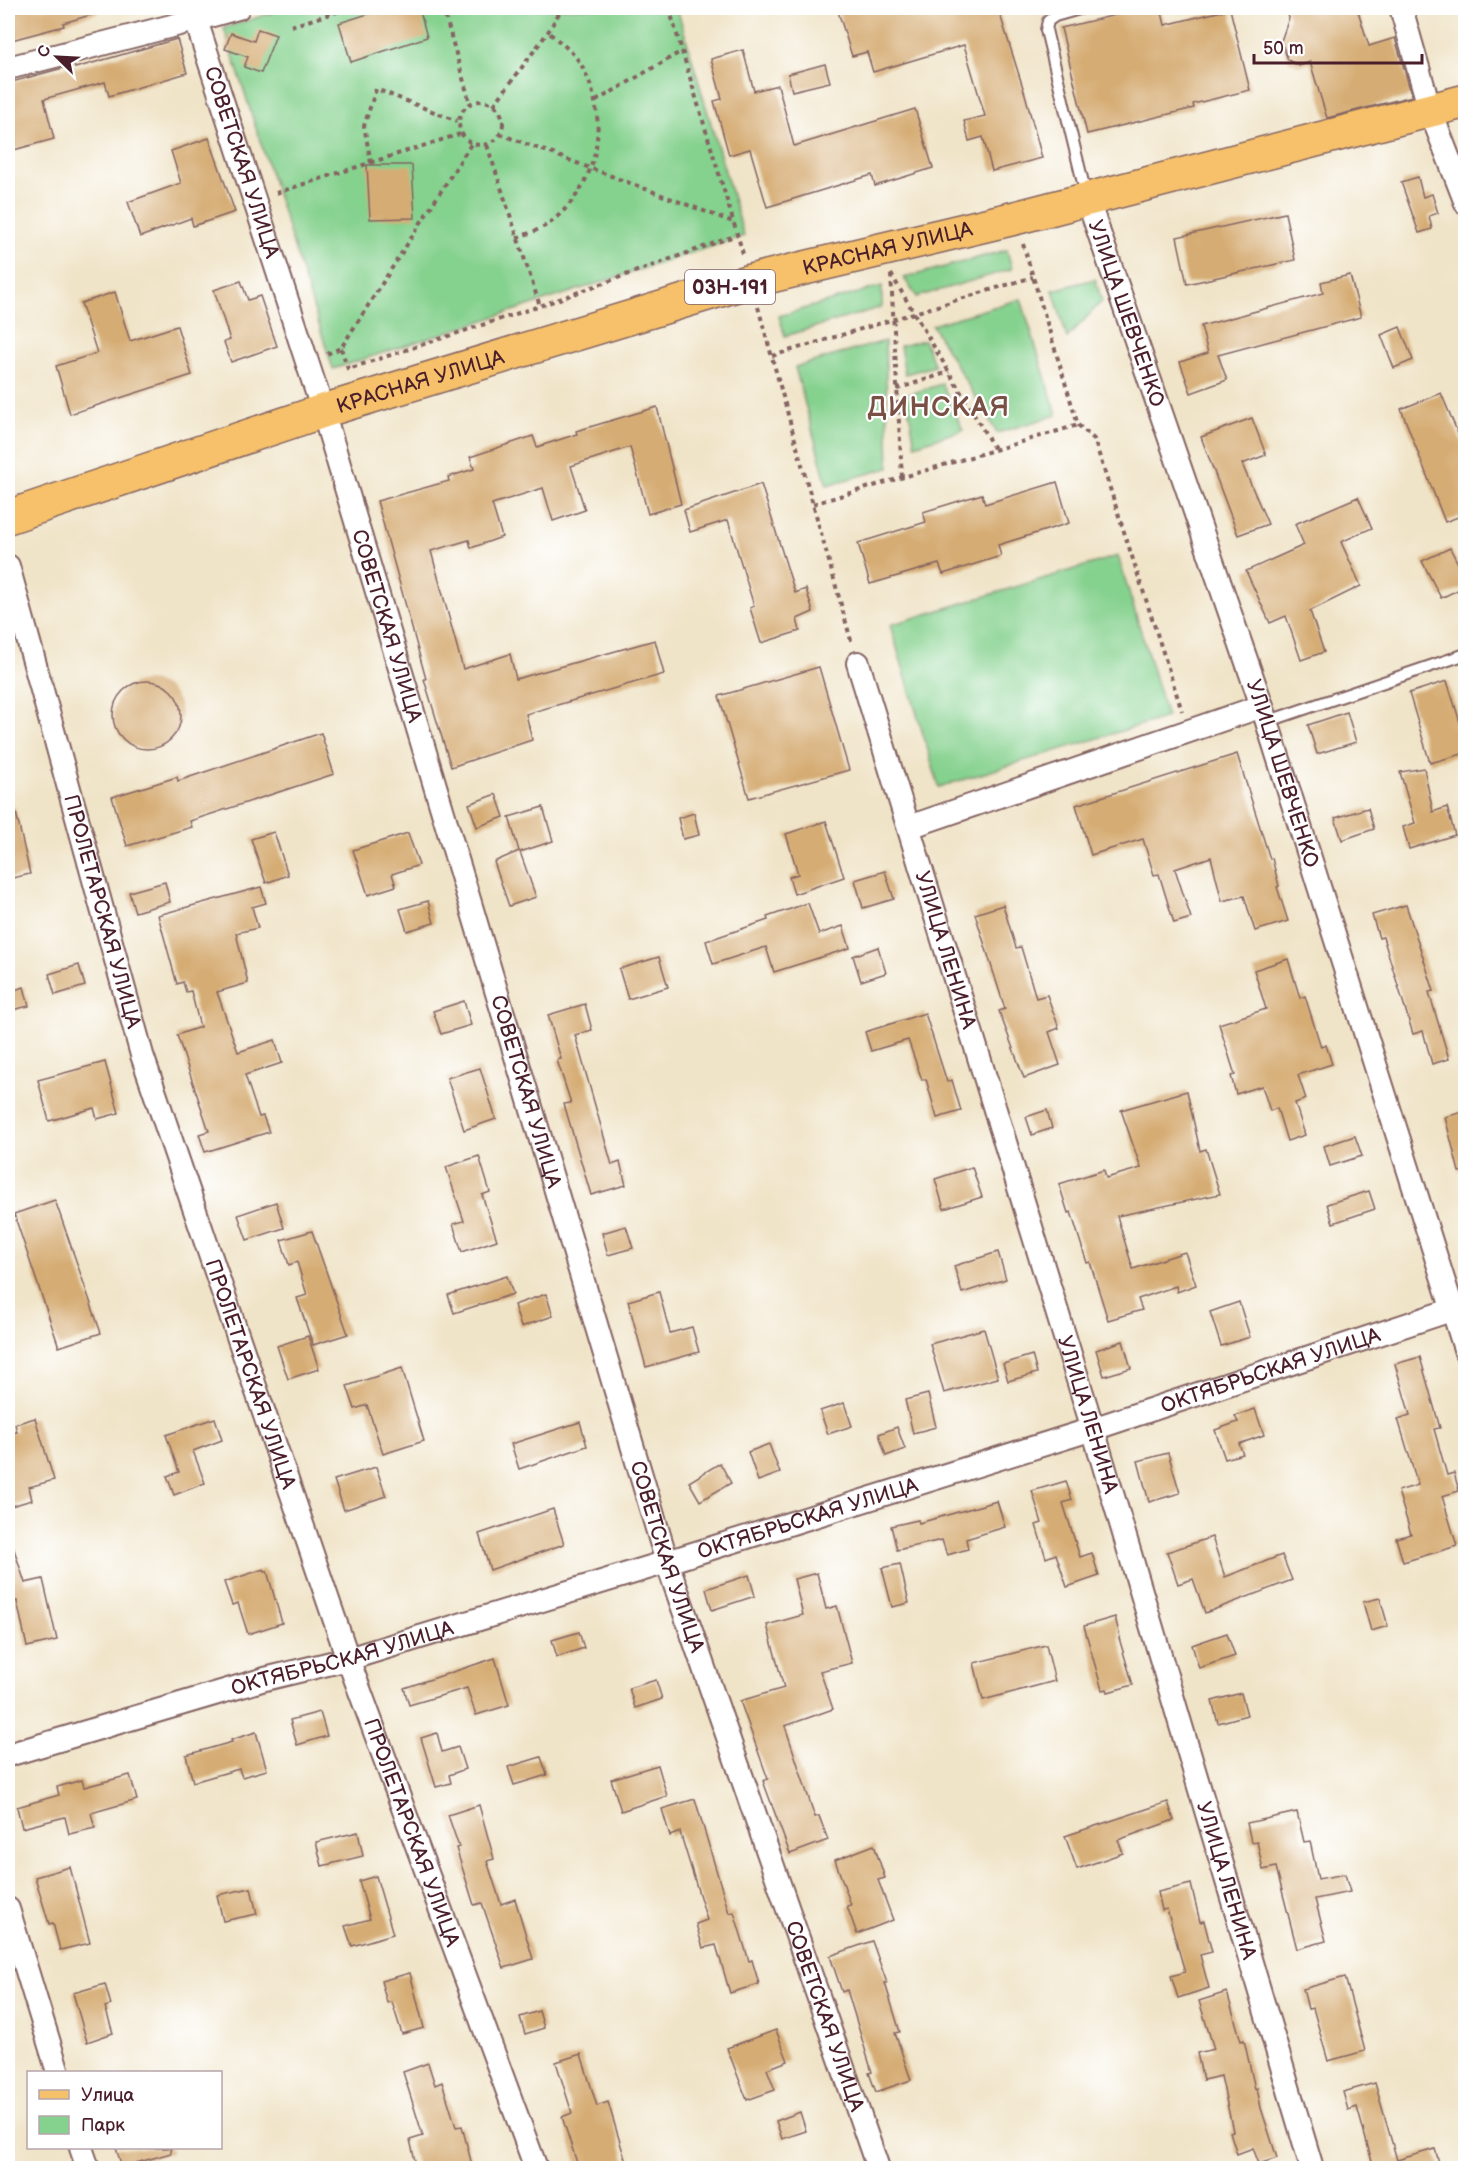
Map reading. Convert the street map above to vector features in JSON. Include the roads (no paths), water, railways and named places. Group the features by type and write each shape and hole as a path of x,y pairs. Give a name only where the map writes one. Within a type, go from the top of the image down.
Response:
{"main road":[{"name":"КРАСНАЯ УЛИЦА","path":"8,517 323,411 750,281 1015,218 1466,101"}],"street":[{"path":"8,68 193,14 238,8"},
{"path":"1401,8 1430,110 1466,203"},
{"name":"СОВЕТСКАЯ УЛИЦА","path":"193,14 323,411 667,1562 878,2169"},
{"name":"УЛИЦА ШЕВЧЕНКО","path":"1087,198 1264,714 1459,1307 1466,1352"},
{"name":"ПРОЛЕТАРСКАЯ УЛИЦА","path":"8,566 142,1055 348,1659 536,2169"},
{"name":"УЛИЦА ЛЕНИНА","path":"858,663 1093,1429 1312,2169"},
{"path":"909,827 1189,731 1264,714"},
{"name":"ОКТЯБРЬСКАЯ УЛИЦА","path":"8,1755 264,1679 348,1659 667,1562 1093,1429 1459,1307"},
{"path":"8,1909 57,2071"},
{"path":"81,2149 88,2169"}],"lane":[{"path":"1083,8 1055,16 1048,21 1046,30 1087,198"},
{"path":"1264,714 1466,654"}],"district":[{"name":"ДИНСКАЯ","path":"939,407"}]}
